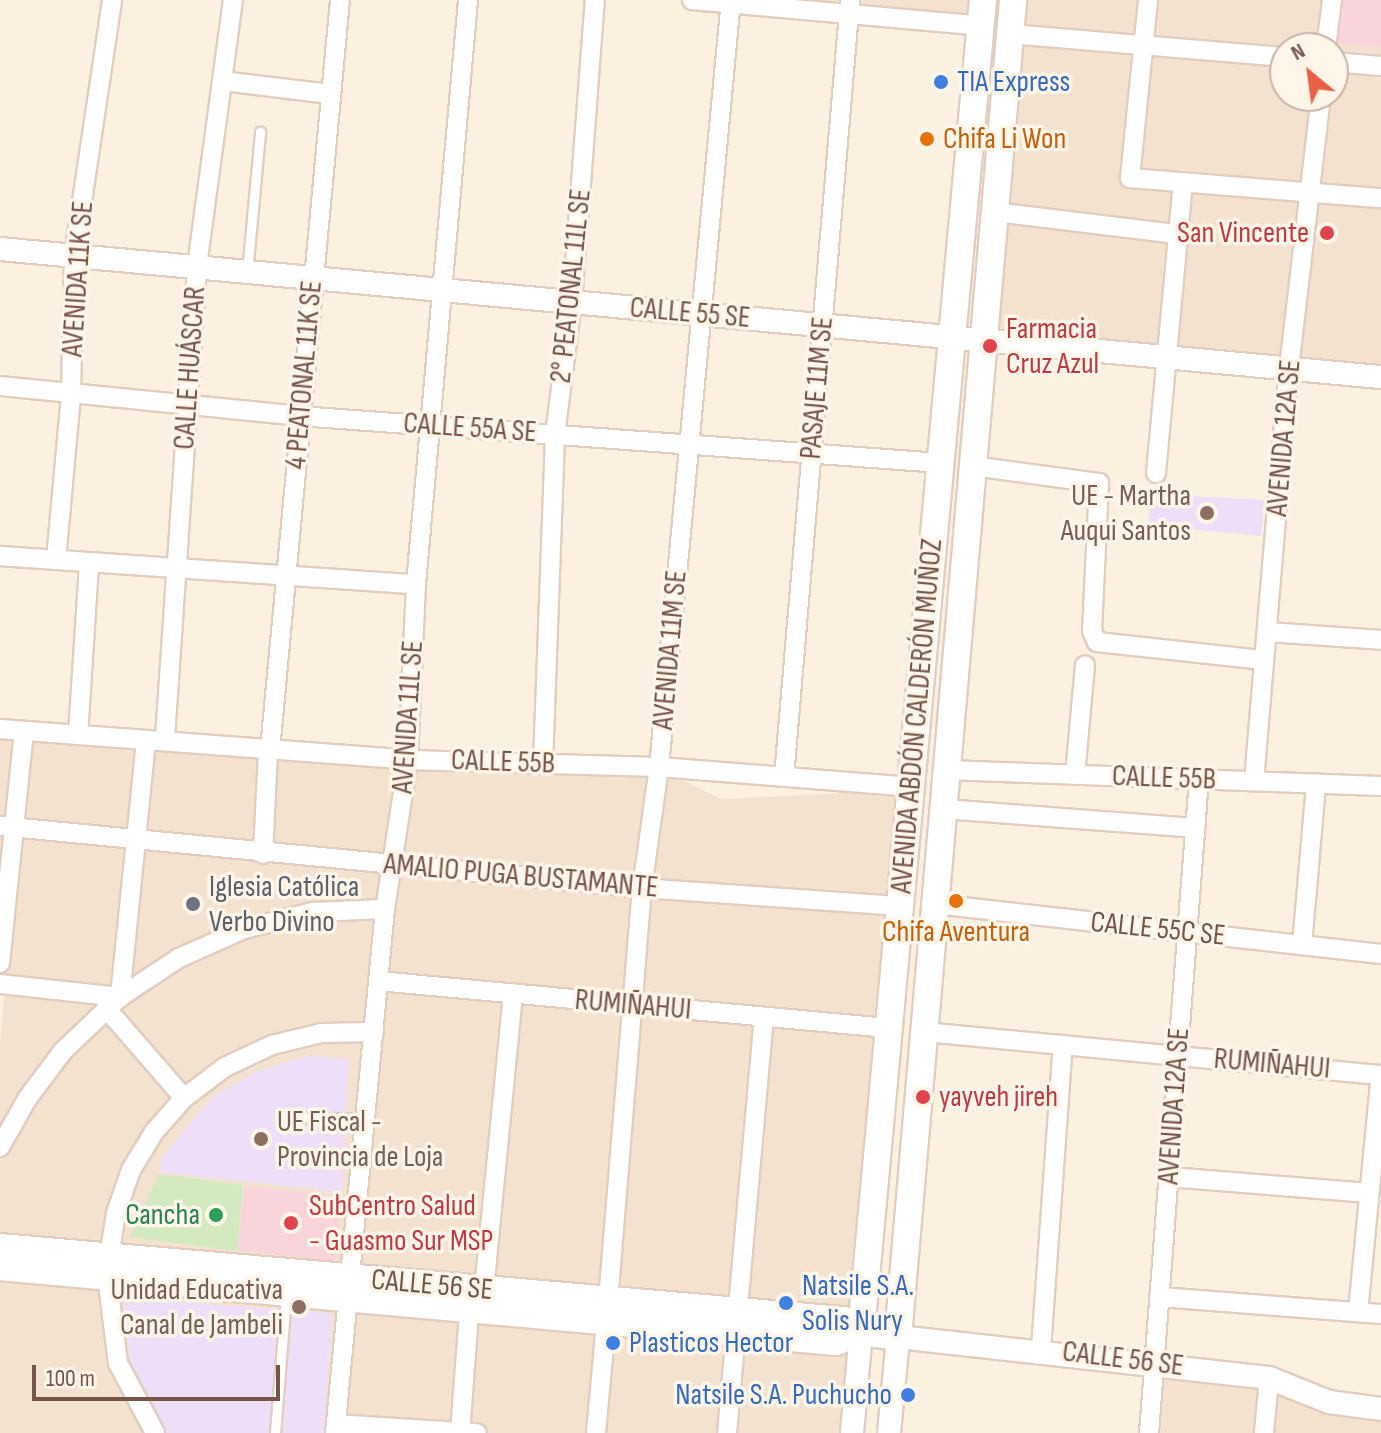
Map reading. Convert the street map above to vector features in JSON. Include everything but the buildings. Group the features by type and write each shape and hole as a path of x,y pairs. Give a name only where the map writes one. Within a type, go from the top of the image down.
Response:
{"main road":[{"name":"AVENIDA ABDÓN CALDERÓN MUÑOZ","path":"898,1337 1013,0"},
{"name":"AVENIDA ABDÓN CALDERÓN MUÑOZ","path":"861,1332 982,13"},
{"name":"CALLE 56 SE","path":"0,1247 286,1294 346,1288"},
{"name":"CALLE 56 SE","path":"0,1267 108,1266 607,1312 843,1320 861,1332 898,1337"},
{"name":"CALLE 56 SE","path":"607,1312 736,1332 836,1342 861,1332"}],"street":[{"name":"AVENIDA 11K SE","path":"56,560 71,394 74,255 112,0"},
{"name":"CALLE HUÁSCAR","path":"113,1003 179,567 185,403 197,266 233,0"},
{"name":"4 PEATONAL 11K SE","path":"263,854 269,750 299,416 340,0"},
{"name":"AVENIDA 11L SE","path":"336,1428 346,1288 385,909 395,864 408,760 416,584 429,425 445,293 468,0"},
{"name":"2° PEATONAL 11L SE","path":"543,764 555,435 572,303 595,0"},
{"path":"692,0 982,13"},
{"path":"1148,0 1130,178 1381,198"},
{"path":"1328,32 1332,0"},
{"name":"AVENIDA 11M SE","path":"596,1433 636,1005 642,888 659,767 731,2"},
{"name":"PASAJE 11M SE","path":"784,777 849,7"},
{"path":"1010,34 1269,55"},
{"path":"1349,63 1381,66"},
{"path":"222,81 329,94"},
{"name":"AVENIDA 12A SE","path":"1254,781 1289,368 1319,112"},
{"path":"1156,473 1164,356 1183,182"},
{"path":"995,212 1177,234"},
{"name":"CALLE 55 SE","path":"0,249 197,266 445,293 1381,377"},
{"name":"CALLE 55A SE","path":"0,386 299,416 555,435 689,441 941,463"},
{"path":"973,466 1093,479 1102,490 1092,631 1097,642 1264,660"},
{"path":"0,556 179,567 286,578 416,584"},
{"path":"78,735 89,563"},
{"path":"1268,632 1381,640"},
{"path":"1075,775 1085,665"},
{"name":"CALLE 55B","path":"0,729 408,760 659,767 911,787"},
{"path":"0,963 8,826 24,732"},
{"name":"CALLE 55B","path":"947,770 1381,786"},
{"name":"AVENIDA 12A SE","path":"1149,1433 1199,779"},
{"path":"1302,945 1316,784"},
{"path":"943,809 1195,828"},
{"name":"AMALIO PUGA BUSTAMANTE","path":"8,826 263,854 642,888 899,906"},
{"name":"CALLE 55C SE","path":"935,904 1381,954"},
{"path":"0,1147 27,1099 63,1051 113,1003 179,958 244,929 313,912 385,909"},
{"name":"RUMIÑAHUI","path":"378,981 888,1028"},
{"path":"0,984 113,1003 184,1098"},
{"path":"336,1428 466,1433 477,1301 513,993"},
{"path":"739,1296 764,1017"},
{"path":"155,1433 118,1363 108,1266 116,1213 131,1170 154,1132 184,1098 225,1067 272,1045 322,1033 374,1032"},
{"name":"RUMIÑAHUI","path":"924,1032 1381,1075"},
{"path":"1041,1349 1063,1045"},
{"path":"1358,1312 1381,1075"},
{"path":"1169,1177 1369,1193"},
{"path":"1159,1297 1381,1314"},
{"path":"727,1433 736,1332"},
{"name":"AVENIDA ABDÓN CALDERÓN MUÑOZ","path":"852,1433 861,1332"},
{"name":"AVENIDA ABDÓN CALDERÓN MUÑOZ","path":"889,1433 898,1337"},
{"name":"CALLE 56 SE","path":"898,1337 1041,1349 1269,1378 1329,1402 1381,1409"},
{"path":"1264,1433 1269,1378"}],"lane":[{"path":"247,273 260,132"},
{"path":"290,1117 364,1119"},
{"path":"275,1433 286,1294"}],"shaded area":[{"path":"755,0 976,0 974,21"},
{"path":"1017,0 1381,0 1381,372 988,335"},
{"path":"1340,0 1381,0 1381,47 1349,45 1349,32 1336,32"},
{"name":"UE - Martha Auqui Santos","path":"1152,494 1265,500 1261,536 1148,525"},
{"path":"0,733 18,734 0,951"},
{"path":"27,735 662,770 721,799 904,790 847,1433 0,1433 0,1044"},
{"name":"UE Fiscal - Provincia de Loja","path":"311,1055 349,1060 342,1192 159,1172 162,1158 212,1097 256,1072"},
{"name":"SubCentro Salud - Guasmo Sur MSP","path":"244,1186 342,1196 336,1261 237,1251"},
{"path":"123,1298 332,1313 324,1433 165,1433 132,1379"},
{"path":"1157,1367 1381,1411 1381,1433 1150,1433"}],"green space":[{"path":"159,1174 243,1185 237,1251 130,1237"}],"place":[{"name":"TIA Express","path":"941,82"},
{"name":"Chifa Li Won","path":"927,139"},
{"name":"San Vincente","path":"1327,233"},
{"name":"Farmacia Cruz Azul","path":"990,346"},
{"name":"UE - Martha Auqui Santos","path":"1207,513"},
{"name":"Chifa Aventura","path":"956,901"},
{"name":"Iglesia Católica Verbo Divino","path":"193,904"},
{"name":"yayveh jireh","path":"923,1097"},
{"name":"UE Fiscal - Provincia de Loja","path":"261,1139"},
{"name":"Cancha","path":"216,1215"},
{"name":"SubCentro Salud - Guasmo Sur MSP","path":"291,1223"},
{"name":"Natsile S.A. Solis Nury","path":"786,1303"},
{"name":"Unidad Educativa Canal de Jambeli","path":"299,1307"},
{"name":"Plasticos Hector","path":"613,1343"},
{"name":"Natsile S.A. Puchucho","path":"908,1395"}]}
